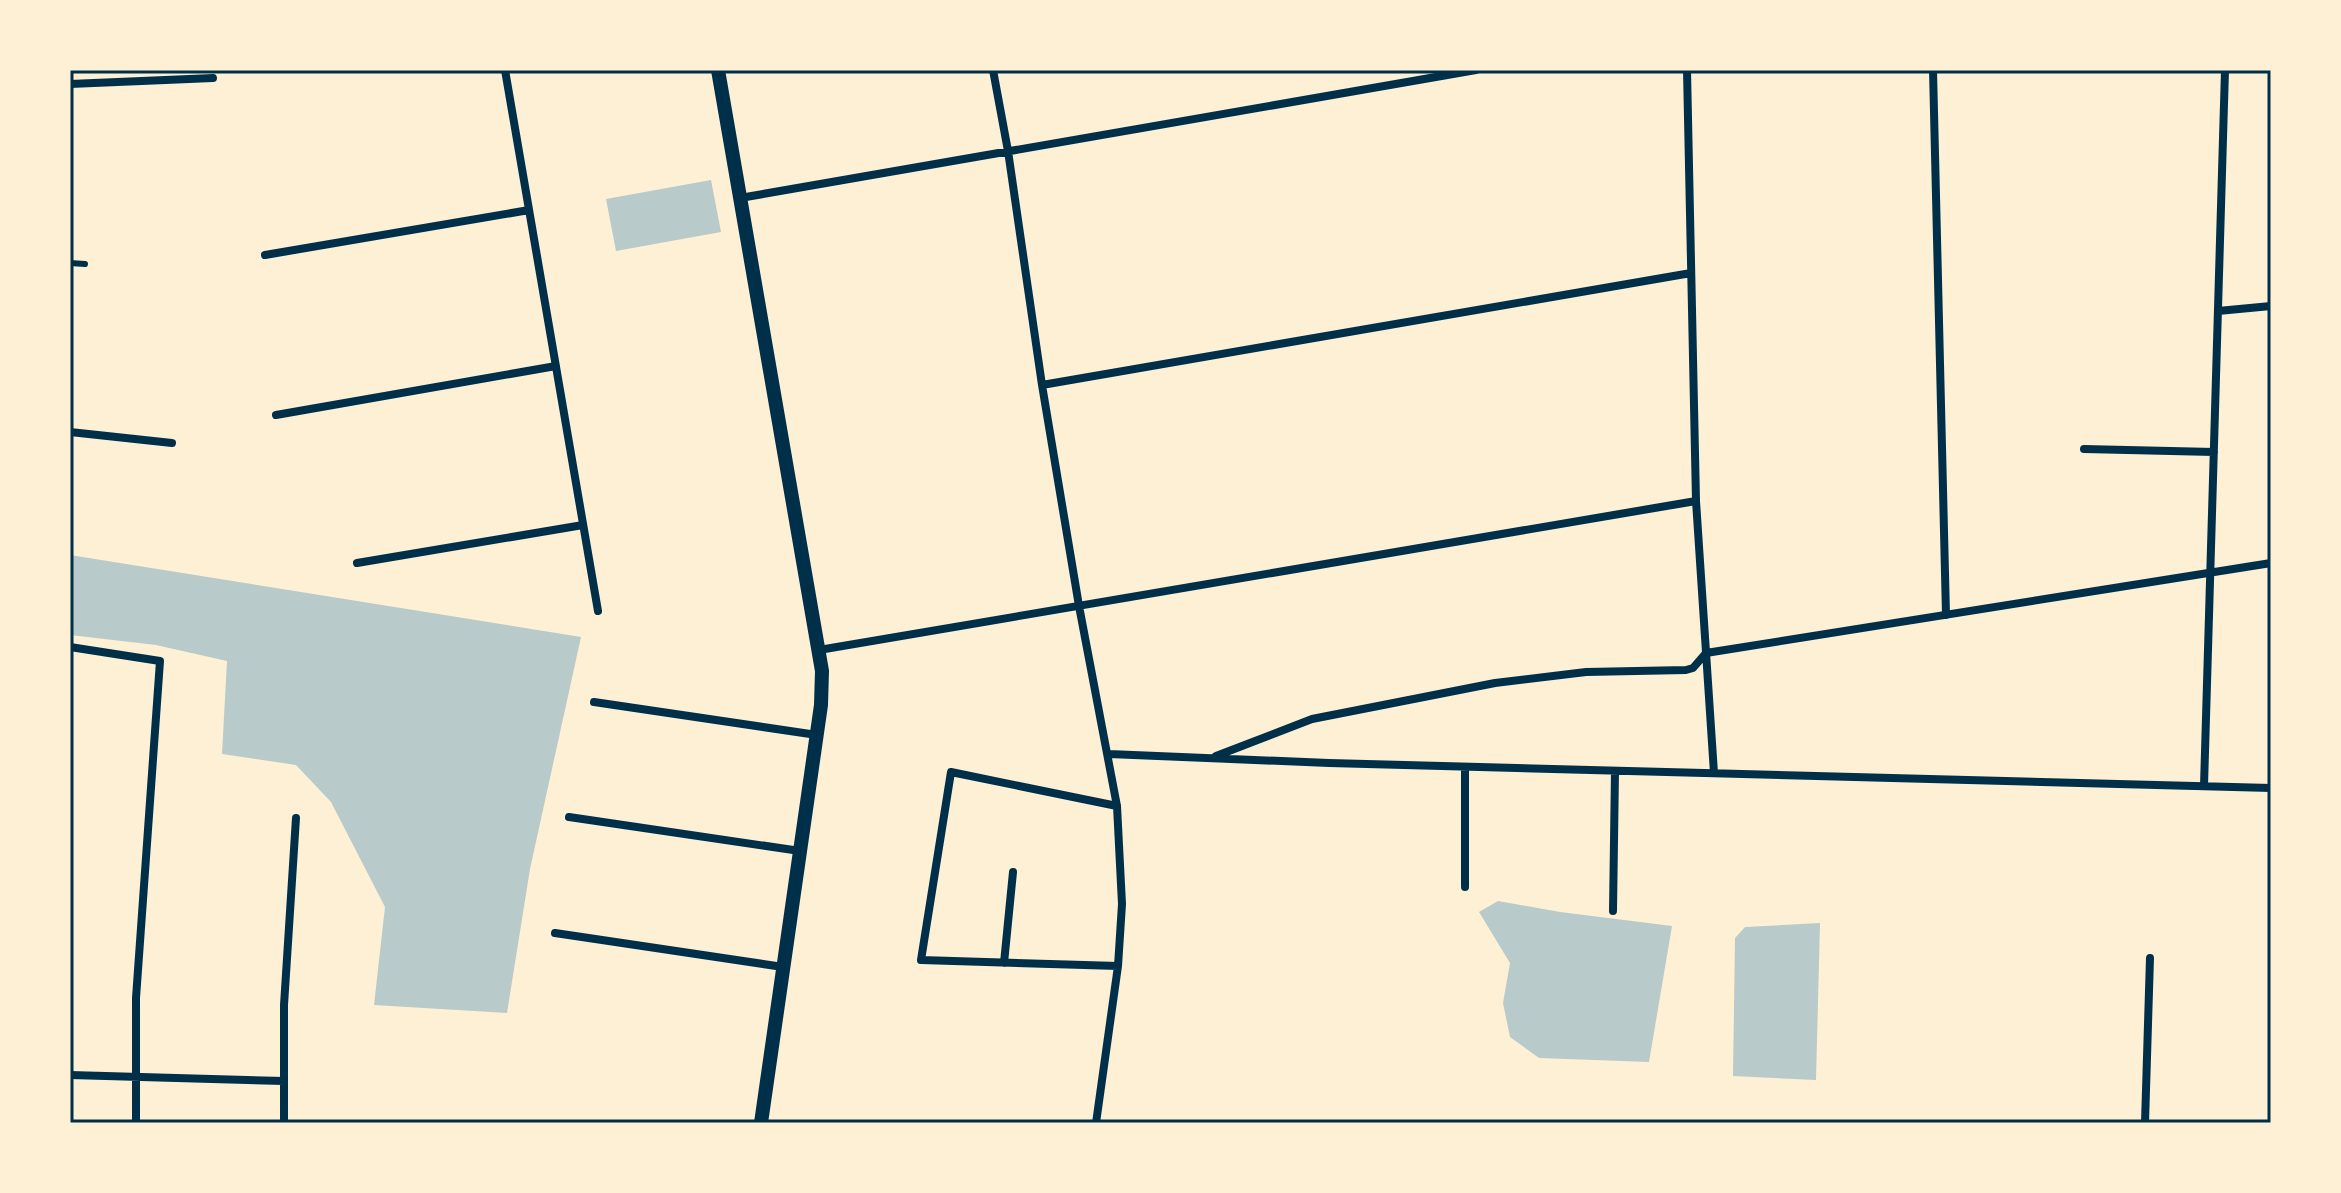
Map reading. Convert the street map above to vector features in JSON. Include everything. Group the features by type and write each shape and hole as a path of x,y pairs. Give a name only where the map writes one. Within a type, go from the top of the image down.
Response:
{"street":[{"path":"128,70 128,82"},
{"path":"505,70 598,611"},
{"path":"718,70 819,650 823,688 761,1123"},
{"path":"993,70 1079,606 1117,806 1122,904 1118,966 1096,1123"},
{"path":"740,198 1476,70"},
{"path":"1687,70 1696,501 1714,773"},
{"path":"1933,70 1946,615"},
{"path":"2204,786 2225,70"},
{"path":"70,84 213,78"},
{"path":"265,255 529,210"},
{"path":"1042,385 1691,273"},
{"path":"2218,311 2271,306"},
{"path":"276,415 556,366"},
{"path":"70,432 172,443"},
{"path":"2084,449 2214,452"},
{"path":"819,650 1696,501"},
{"path":"357,563 583,525"},
{"path":"1211,758 1291,726 1344,711 1495,683 1616,670 1686,670 1693,668 1706,653 2271,563"},
{"path":"70,647 160,661 136,998 136,1123"},
{"path":"594,702 817,735"},
{"path":"1109,754 1465,767 2271,788"},
{"path":"1465,767 1465,887"},
{"path":"1613,911 1615,771"},
{"path":"1117,806 951,772 921,960 1118,966"},
{"path":"569,817 800,851"},
{"path":"284,1123 284,1005 296,818"},
{"path":"1004,963 1013,872"},
{"path":"555,933 783,967"},
{"path":"2145,1123 2150,958"},
{"path":"70,1075 284,1081"}],"lane":[{"path":"70,263 85,264"}],"shaded area":[{"path":"711,180 721,232 616,251 606,199"},
{"path":"70,555 581,637 530,869 507,1013 374,1005 385,907 331,802 296,765 222,754 227,661 156,645 70,635"},
{"path":"1498,901 1672,926 1649,1062 1539,1058 1510,1037 1503,1003 1510,963 1479,912"},
{"path":"1820,923 1816,1080 1733,1076 1735,938 1745,927"}]}
